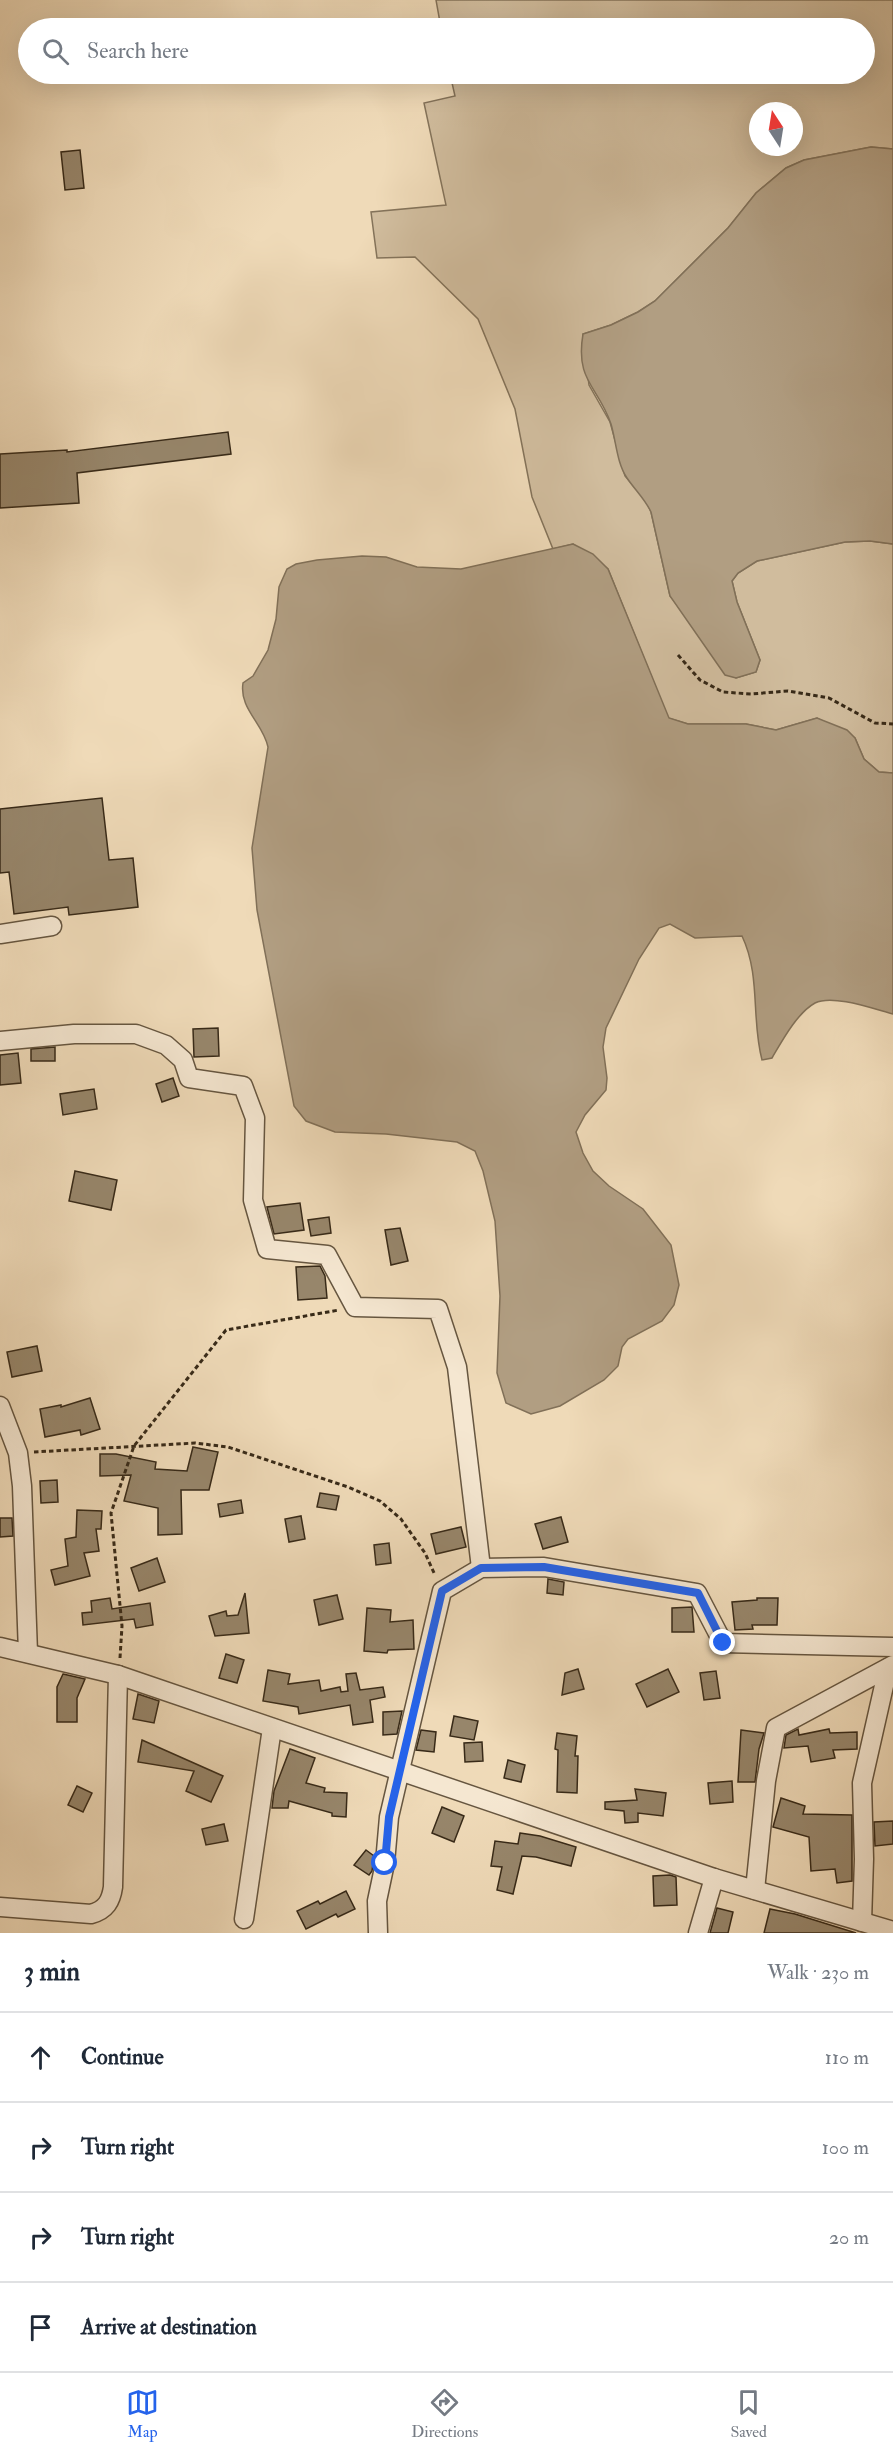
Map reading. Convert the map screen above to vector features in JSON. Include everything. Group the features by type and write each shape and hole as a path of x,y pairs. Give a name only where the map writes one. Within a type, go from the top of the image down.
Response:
{"street":[{"path":"0,934 52,926"},
{"path":"0,1041 74,1034 136,1034 166,1045 183,1060 189,1078 243,1086 255,1118 253,1200 267,1248 327,1255 355,1307 438,1309 457,1367 481,1568"},
{"path":"0,1406 18,1453 22,1486 28,1653"},
{"path":"378,1933 377,1901 385,1863 389,1817 442,1591 481,1568 544,1567 698,1593 723,1643 893,1647"},
{"path":"0,1647 118,1675 714,1878 893,1931"},
{"path":"755,1890 766,1781 776,1728 890,1666"},
{"path":"862,1922 864,1859 862,1783 890,1666"},
{"path":"0,1907 91,1914 102,1910 110,1901 113,1887 118,1675"},
{"path":"244,1919 272,1728"},
{"path":"698,1933 714,1878"}],"path":[{"path":"678,655 700,680 723,692 751,694 788,690 829,698 875,723 893,724"},
{"path":"118,1675 122,1626 111,1513 134,1446 226,1330 355,1307"},
{"path":"18,1453 195,1443 228,1447 348,1487 380,1501 401,1519 425,1553 442,1591"}],"shaded area":[{"path":"436,0 893,0 893,149 871,147 804,160 786,168 756,193 728,228 655,301 611,325 583,334 589,385 610,422 625,476 647,502 651,512 670,596 736,678 756,672 760,660 737,602 732,581 738,573 757,561 845,542 870,541 893,544 893,773 879,772 864,759 855,738 817,718 776,730 746,724 688,724 668,718 608,569 573,544 553,549 532,497 515,409 478,319 415,257 377,258 371,212 446,205 424,103 455,96 452,84 875,84 875,18 439,18"},
{"path":"871,147 893,149 893,544 870,541 845,542 757,561 738,573 732,581 737,602 760,660 756,672 736,678 725,675 670,596 651,512 624,472 606,411 585,373 581,350 583,334 611,325 655,301 728,228 756,193 786,168 804,160"},
{"path":"573,544 593,554 608,569 669,718 688,724 746,724 776,730 817,718 847,730 855,738 864,759 879,772 893,773 893,1014 843,1001 815,1003 796,1020 772,1058 762,1060 752,966 742,936 695,938 670,924 659,928 639,959 606,1028 603,1047 607,1078 606,1090 585,1115 576,1132 583,1153 593,1171 609,1186 643,1209 671,1245 679,1285 674,1305 662,1321 628,1339 622,1347 618,1366 604,1380 560,1406 531,1414 506,1403 497,1373 500,1296 495,1221 483,1171 475,1151 457,1142 386,1134 335,1132 306,1121 294,1106 257,910 252,848 268,747 245,701 243,683 253,676 268,650 276,619 279,587 287,569 296,564 362,556 386,557 417,567 461,569"}],"building":[{"path":"80,150 84,188 65,190 61,152"},
{"path":"228,432 231,454 77,473 79,503 0,508 0,454 67,450 67,452"},
{"path":"102,798 109,860 133,858 138,907 69,915 68,907 14,914 9,872 0,873 0,809"},
{"path":"218,1028 219,1056 194,1057 193,1029"},
{"path":"55,1047 55,1061 31,1061 31,1049"},
{"path":"18,1053 21,1083 0,1085 0,1055"},
{"path":"173,1078 179,1096 162,1102 156,1084"},
{"path":"94,1089 97,1109 63,1115 60,1094"},
{"path":"75,1171 117,1180 111,1210 69,1201"},
{"path":"300,1203 304,1230 274,1234 267,1207"},
{"path":"329,1217 331,1233 311,1236 308,1220"},
{"path":"400,1228 408,1261 391,1265 385,1230"},
{"path":"320,1266 325,1276 327,1298 298,1300 296,1267"},
{"path":"37,1346 42,1371 12,1377 7,1352"},
{"path":"90,1398 100,1429 81,1435 80,1430 45,1437 40,1409 61,1405 61,1407"},
{"path":"193,1447 218,1452 209,1490 181,1490 182,1534 158,1535 158,1508 124,1501 131,1475 100,1476 100,1454 116,1454 156,1462 155,1469 187,1471"},
{"path":"57,1480 58,1502 41,1503 40,1481"},
{"path":"320,1493 339,1496 336,1510 317,1507"},
{"path":"241,1500 243,1513 220,1517 218,1504"},
{"path":"77,1510 102,1511 101,1529 96,1529 99,1551 84,1553 90,1576 55,1585 51,1570 68,1566 65,1539 76,1537"},
{"path":"301,1516 305,1539 289,1542 285,1519"},
{"path":"561,1517 568,1542 543,1549 535,1524"},
{"path":"0,1518 12,1518 13,1536 0,1537"},
{"path":"461,1527 466,1547 436,1554 431,1534"},
{"path":"389,1543 391,1563 376,1565 374,1545"},
{"path":"157,1558 165,1582 139,1591 131,1568"},
{"path":"548,1579 564,1582 563,1595 547,1593"},
{"path":"245,1593 249,1633 215,1636 209,1616 226,1611 227,1616 238,1615"},
{"path":"337,1595 343,1619 319,1625 314,1600"},
{"path":"110,1598 112,1609 150,1603 153,1625 136,1628 134,1619 83,1625 82,1613 92,1612 91,1601"},
{"path":"757,1598 778,1598 777,1625 752,1625 753,1629 735,1630 732,1602 757,1600"},
{"path":"692,1607 694,1632 672,1632 672,1608"},
{"path":"367,1608 391,1610 390,1622 413,1620 414,1649 388,1650 387,1653 364,1651"},
{"path":"226,1654 244,1660 237,1683 219,1678"},
{"path":"578,1669 584,1689 562,1695 565,1673"},
{"path":"668,1669 679,1692 647,1707 636,1684"},
{"path":"268,1670 290,1674 288,1684 319,1680 321,1691 340,1687 341,1692 348,1691 346,1674 356,1673 360,1690 383,1687 385,1697 370,1700 373,1722 353,1725 350,1705 299,1714 298,1707 263,1701"},
{"path":"716,1671 720,1698 704,1700 700,1673"},
{"path":"63,1674 85,1679 77,1698 77,1722 57,1722 57,1687"},
{"path":"138,1694 159,1701 154,1723 133,1719"},
{"path":"402,1711 397,1734 383,1735 383,1712"},
{"path":"454,1716 478,1721 474,1740 450,1736"},
{"path":"798,1729 799,1735 829,1729 830,1733 857,1732 857,1749 833,1750 835,1758 811,1762 808,1746 784,1748 786,1735"},
{"path":"421,1730 436,1732 434,1752 416,1750"},
{"path":"741,1730 764,1733 759,1749 755,1782 738,1782"},
{"path":"557,1733 577,1736 575,1756 578,1756 577,1793 557,1792 558,1750 555,1749"},
{"path":"142,1740 223,1776 211,1802 186,1791 194,1771 138,1762"},
{"path":"482,1742 483,1761 465,1762 464,1743"},
{"path":"290,1749 315,1758 306,1783 325,1788 324,1792 347,1793 346,1817 332,1816 332,1813 289,1801 288,1808 272,1808 274,1791"},
{"path":"508,1760 525,1765 521,1782 504,1778"},
{"path":"732,1781 733,1802 710,1804 708,1783"},
{"path":"77,1786 92,1793 83,1812 68,1805"},
{"path":"635,1789 666,1793 663,1816 638,1813 638,1822 625,1823 624,1811 605,1809 605,1802 637,1800"},
{"path":"781,1798 805,1806 803,1814 852,1815 852,1881 837,1883 835,1869 811,1871 809,1837 773,1827"},
{"path":"442,1807 464,1816 454,1842 432,1833"},
{"path":"893,1821 893,1844 875,1846 874,1822"},
{"path":"224,1824 228,1841 206,1845 202,1829"},
{"path":"520,1833 540,1836 576,1847 571,1866 536,1857 522,1856 513,1894 497,1890 502,1867 491,1866 495,1841 518,1844"},
{"path":"366,1850 374,1856 372,1871 369,1875 354,1865"},
{"path":"653,1876 676,1877 677,1905 654,1906"},
{"path":"346,1891 355,1909 338,1917 336,1914 306,1929 297,1911 318,1901 320,1904"},
{"path":"717,1908 733,1912 728,1933 710,1933"},
{"path":"770,1909 795,1914 856,1933 764,1933"}],"route":[{"path":"385,1863 389,1817 442,1591 481,1568 544,1567 698,1593 723,1643"}]}
